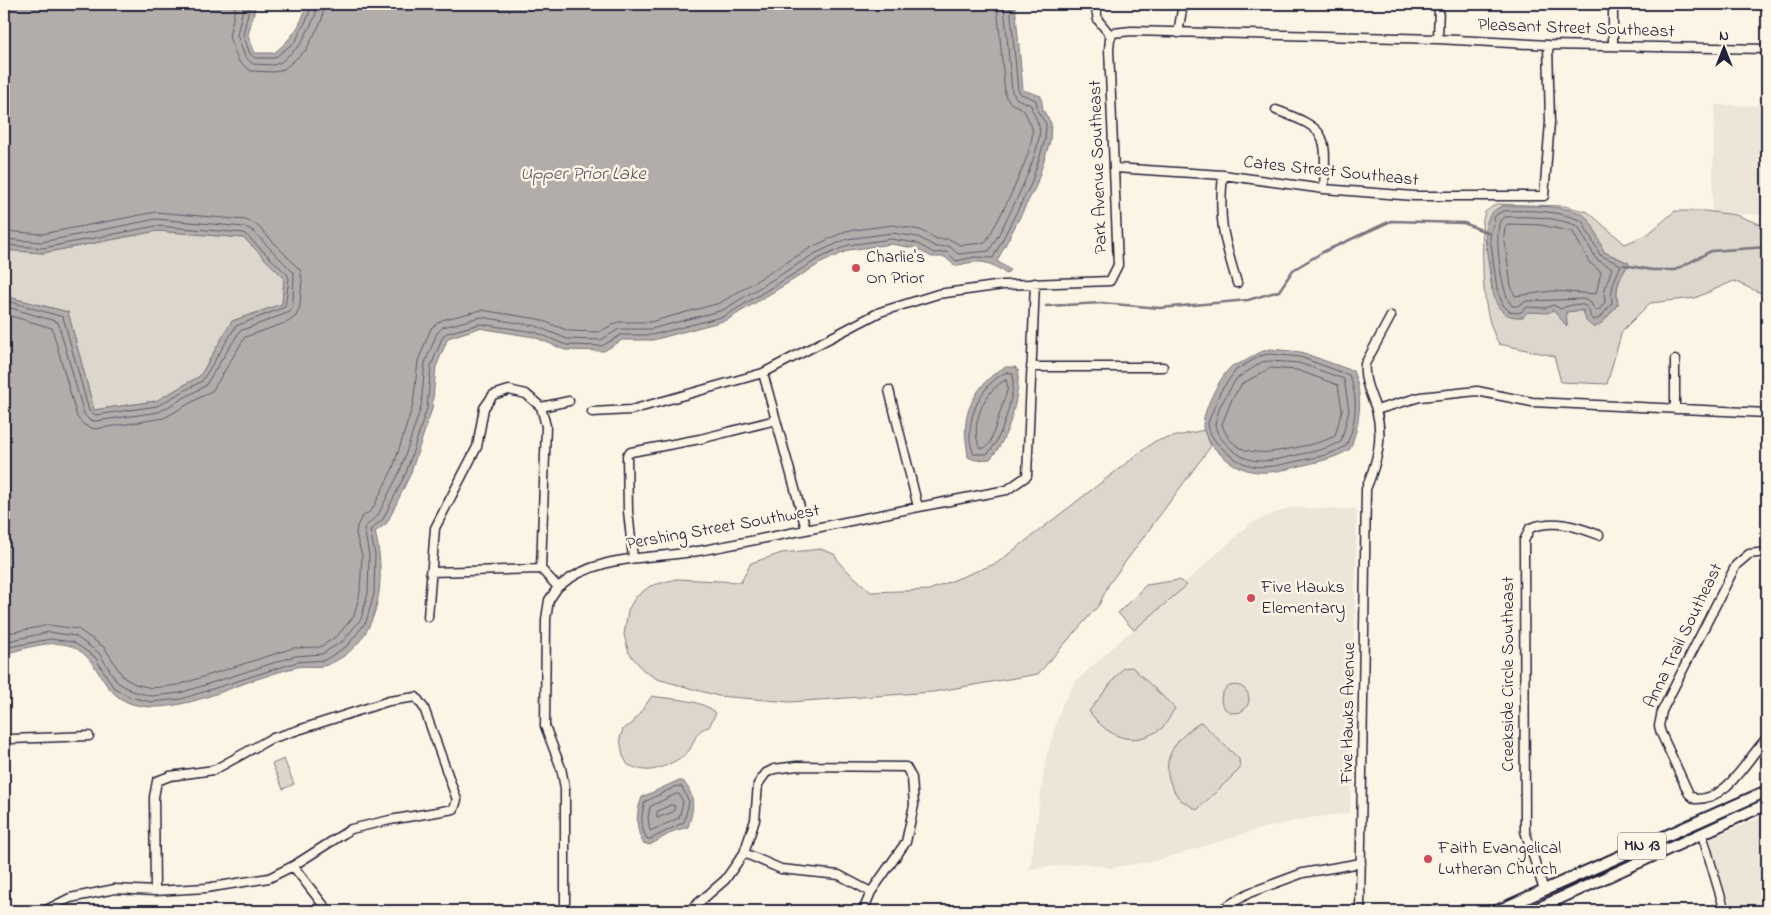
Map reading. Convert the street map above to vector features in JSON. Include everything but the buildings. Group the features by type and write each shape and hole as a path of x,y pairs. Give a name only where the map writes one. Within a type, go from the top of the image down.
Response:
{"main road":[{"name":"MN 13","path":"1497,911 1767,791"},
{"name":"MN 13","path":"1532,911 1767,804"}],"street":[{"path":"1095,4 1098,20 1112,35"},
{"path":"1178,33 1183,4"},
{"path":"1438,39 1439,4"},
{"path":"1612,4 1613,46"},
{"name":"Pleasant Street Southeast","path":"1112,35 1131,31 1438,39 1548,45 1767,49"},
{"name":"Park Avenue Southeast","path":"1035,283 1110,280 1118,265 1109,49 1112,35"},
{"name":"Cates Street Southeast","path":"1115,168 1223,175 1324,189 1414,196 1544,196 1550,122 1548,45"},
{"path":"1276,110 1304,120 1317,130 1326,146 1324,189"},
{"path":"1223,175 1220,205 1222,232 1237,282"},
{"path":"592,412 631,410 763,373 880,312 938,294 1035,283 1031,368 1163,368"},
{"name":"Five Hawks Avenue","path":"1360,911 1365,508 1366,489 1380,449 1379,424 1364,372 1365,364 1391,316"},
{"path":"1675,360 1675,409"},
{"name":"Pershing Street Southwest","path":"558,588 572,575 633,558 696,552 1007,490 1027,476 1031,368"},
{"path":"763,373 806,529"},
{"path":"428,617 430,572 435,528 477,447 484,408 493,395 509,390 526,394 541,407 546,426 541,570 558,588 549,600 546,619 544,726 561,768 565,788 565,911"},
{"path":"889,390 918,507"},
{"path":"1376,410 1420,397 1477,391 1532,402 1767,413"},
{"path":"541,407 569,401"},
{"path":"633,558 628,510 627,455 631,452 700,439 776,420"},
{"name":"Creekside Circle Southeast","path":"1544,890 1524,831 1524,541 1530,528 1544,523 1574,525 1599,535"},
{"name":"Anna Trail Southeast","path":"1767,552 1748,554 1736,565 1662,710 1659,726 1689,794 1694,799 1707,798 1731,781 1767,738"},
{"path":"430,572 541,570"},
{"path":"44,911 70,898 115,889 155,891 206,888 268,878 293,866 351,829 454,809 457,800 424,708 416,697 388,701 270,739 214,770 170,776 157,782 154,797 155,891"},
{"path":"4,742 11,739 89,736"},
{"path":"689,911 725,880 744,853 755,820 758,784 766,773 774,769 797,766 889,765 906,767 912,778 914,805 906,842 871,892 863,911"},
{"path":"1702,834 1725,911"},
{"path":"744,853 781,869 838,874 871,892"},
{"path":"1219,911 1249,893 1303,873 1361,863"},
{"path":"293,866 328,911"}],"shaded area":[{"path":"1715,105 1767,106 1767,215 1712,213"},
{"path":"1496,204 1564,206 1588,212 1625,244 1648,234 1675,211 1705,211 1736,215 1767,227 1767,296 1734,281 1695,298 1650,303 1622,331 1607,384 1561,382 1554,356 1499,344 1488,316 1485,301 1482,223 1485,212","holes":["1502,206 1563,209 1600,244 1604,252 1629,263 1618,287 1618,304 1603,322 1586,312 1572,311 1566,312 1567,325 1553,310 1528,312 1492,290 1485,238"]},
{"path":"157,231 244,238 284,278 282,304 232,321 200,376 156,401 94,410 68,312 4,296 4,250 43,253"},
{"path":"1204,430 1211,446 1109,584 1099,605 1038,674 933,692 790,702 718,696 657,679 644,671 629,653 624,635 628,610 635,598 650,586 676,579 741,582 751,563 782,553 821,549 834,554 841,565 871,592 929,590 997,563 1155,441"},
{"path":"1289,508 1357,509 1350,813 1309,818 1263,828 1159,860 1111,868 1084,863 1030,869 1046,757 1063,702 1078,679 1251,523"},
{"path":"1179,580 1187,585 1134,630 1118,613 1146,585"},
{"path":"1132,667 1175,708 1162,728 1141,738 1131,739 1121,737 1104,728 1089,711 1123,668"},
{"path":"1235,685 1245,689 1249,699 1245,709 1235,713 1225,709 1221,699 1225,689"},
{"path":"652,696 694,702 716,713 709,727 704,728 696,735 690,749 683,756 661,768 645,770 628,765 623,756 620,738 623,729 632,724"},
{"path":"1201,722 1239,759 1240,769 1197,810 1178,797 1171,785 1168,764 1170,754 1175,745"},
{"path":"284,759 294,784 283,789 272,764"},
{"path":"1767,815 1767,911 1732,911 1708,839"}],"water":[{"name":"Upper Prior Lake","path":"4,4 256,4 248,35 255,53 274,53 295,32 302,19 306,4 1015,4 1023,90 1041,96 1043,110 1051,123 1050,141 1036,186 997,261 1010,270 1006,274 988,263 976,262 955,266 945,257 932,257 914,248 891,244 849,250 821,263 727,320 653,340 622,340 604,351 565,350 534,337 479,328 448,338 436,367 432,409 410,475 387,523 375,532 379,550 379,589 376,608 369,626 359,642 345,655 327,665 297,667 178,705 151,707 133,704 121,699 111,691 91,661 71,646 46,644 4,654 4,296 68,312 94,410 156,401 200,376 232,321 282,304 284,278 244,238 157,231 43,253 4,250"},
{"path":"1502,206 1558,208 1579,213 1586,217 1592,225 1604,252 1629,263 1619,282 1617,292 1618,304 1603,322 1594,328 1586,321 1583,310 1566,312 1567,326 1553,310 1548,313 1528,312 1523,317 1504,313 1498,307 1493,289 1485,232 1489,216"},
{"path":"1270,349 1301,352 1353,371 1360,400 1356,430 1350,449 1337,456 1285,470 1255,472 1246,470 1228,461 1214,447 1204,431 1203,420 1217,386 1232,366"},
{"path":"1006,367 1015,367 1018,370 1017,392 1012,418 1002,441 990,459 975,460 968,457 965,431 967,414 974,397 985,382"},
{"path":"677,781 683,781 692,797 692,814 688,827 674,831 650,845 643,843 637,820 638,808 642,797"}],"waterway":[{"path":"1046,306 1102,303 1160,308 1248,300 1279,291 1293,270 1323,252 1391,221 1464,223 1488,233"},
{"path":"1624,265 1652,270 1675,270 1711,251 1767,247"}],"place":[{"name":"Charlie's On Prior","path":"856,268"},
{"name":"Five Hawks Elementary","path":"1251,598"},
{"name":"Faith Evangelical Lutheran Church","path":"1428,859"}]}
